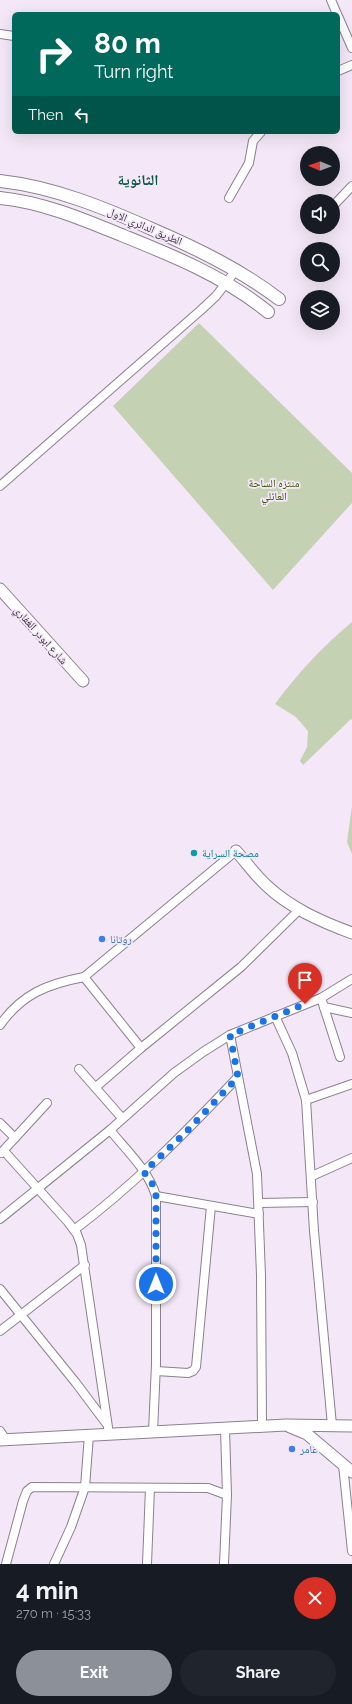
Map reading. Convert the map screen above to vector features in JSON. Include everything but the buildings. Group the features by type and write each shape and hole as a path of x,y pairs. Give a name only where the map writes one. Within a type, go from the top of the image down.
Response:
{"main road":[{"name":"الطريق الدائري الاول","path":"0,181 58,193 102,208 198,249 236,270 279,300"},
{"name":"الطريق الدائري الاول","path":"0,198 63,212 184,260 227,283 268,312"}],"street":[{"path":"331,0 337,12"},
{"path":"340,20 352,48"},
{"path":"0,34 12,36"},
{"path":"340,70 352,65"},
{"path":"229,198 249,163 252,141 258,134"},
{"path":"340,199 352,186"},
{"path":"0,486 201,310 227,283 236,270"},
{"name":"شارع ابودر الغفاري","path":"0,589 83,681"},
{"path":"0,1025 10,1012 26,997 59,982 84,977 236,851 267,886 300,909 352,933"},
{"path":"96,1087 141,1048 241,967 300,909"},
{"path":"84,977 141,1048"},
{"path":"0,1219 39,1189 110,1130 174,1073 230,1035 320,998 352,979"},
{"path":"320,998 340,1057"},
{"path":"324,1007 352,1013"},
{"path":"275,1016 292,1053 306,1100 332,1425"},
{"path":"230,1035 257,1174 259,1203 262,1426"},
{"path":"79,1069 122,1118"},
{"path":"74,1230 108,1204 144,1172 187,1131 238,1077"},
{"path":"306,1100 352,1084"},
{"path":"47,1103 2,1152 39,1189 74,1230 81,1245 108,1429"},
{"path":"0,1123 15,1138"},
{"path":"110,1130 144,1172 153,1185 156,1196 156,1370 153,1432"},
{"path":"312,1176 352,1158"},
{"path":"156,1196 259,1214"},
{"path":"259,1203 313,1202"},
{"path":"156,1370 188,1373 196,1368 211,1206"},
{"path":"0,1331 21,1313 85,1265"},
{"path":"0,1289 21,1313 108,1429"},
{"path":"286,1425 306,1434 349,1470 352,1551"},
{"path":"0,1432 4,1440 89,1435 108,1429 153,1432 286,1425 352,1426"},
{"path":"224,1564 227,1495 225,1429"},
{"path":"54,1564 71,1527 85,1487 89,1435"},
{"path":"6,1564 23,1501 29,1488 208,1488 227,1495"},
{"path":"147,1564 150,1488"}],"green space":[{"name":"منتزه الساحة العائلي","path":"199,323 352,473 352,503 273,590 113,406"},
{"path":"352,622 352,720 351,719 303,765 300,761 307,747 308,731 296,717 275,704 311,661"},
{"path":"352,806 352,854 347,842"}],"place":[{"name":"مصحة السراية","path":"194,853"},
{"name":"روتانا","path":"102,939"},
{"name":"عامر","path":"292,1449"}],"district":[{"name":"الثانوية","path":"138,180"}],"route":[{"path":"156,1284 156,1196 153,1185 144,1172 187,1131 238,1077 230,1035 305,1004"}]}
